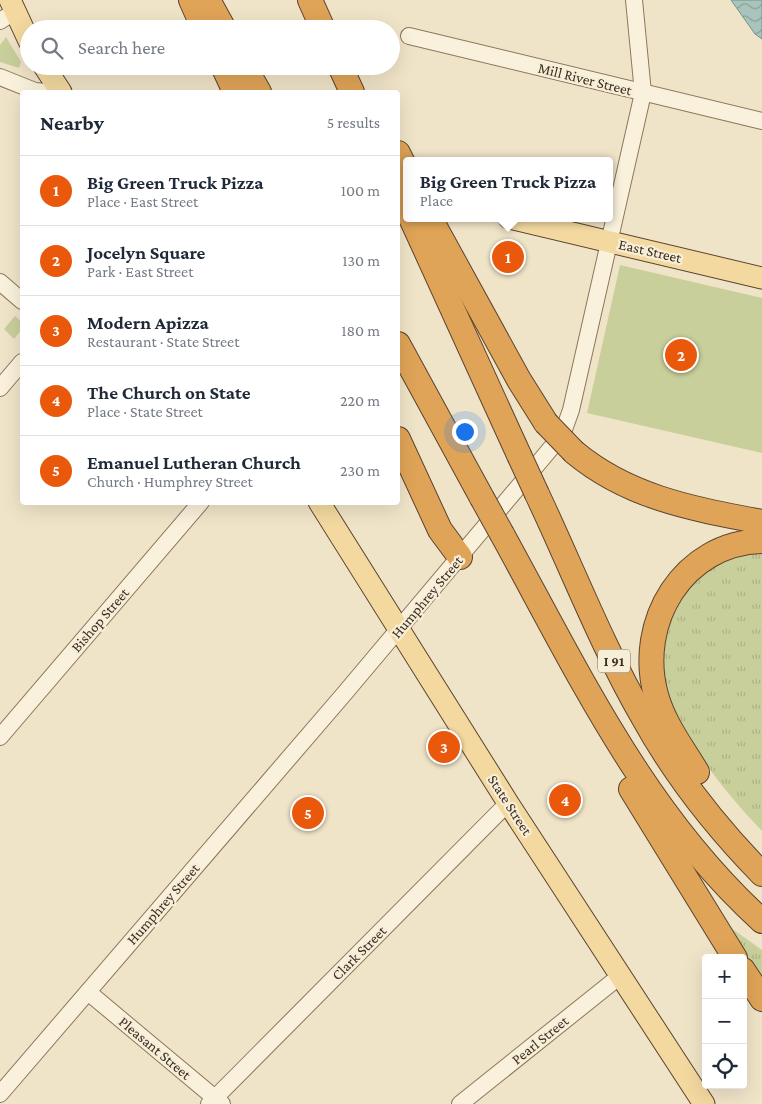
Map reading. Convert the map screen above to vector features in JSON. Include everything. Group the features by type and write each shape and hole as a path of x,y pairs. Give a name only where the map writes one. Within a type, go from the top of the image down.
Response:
{"highway":[{"path":"191,0 200,20"},
{"path":"208,0 219,20"},
{"path":"310,0 319,20"},
{"path":"227,75 234,90"},
{"path":"249,75 258,90"},
{"path":"344,75 351,90"},
{"path":"425,222 546,423 574,452 611,479 642,494 685,507 762,522"},
{"name":"I 91","path":"425,222 519,455 638,710 661,748 711,816 762,874"},
{"name":"I 91","path":"400,348 622,751 651,795 683,838 717,877 762,922"},
{"path":"400,443 440,530 460,557"},
{"path":"711,816 701,779 670,730 658,703 651,665 652,637 666,598 692,568 722,549 762,541"},
{"path":"622,751 628,779 635,799 733,954"},
{"path":"747,976 762,999"}],"main road":[{"path":"8,11 20,28"},
{"path":"47,75 53,90"},
{"name":"East Street","path":"526,222 762,278"},
{"name":"State Street","path":"321,505 508,803 704,1104"}],"street":[{"name":"Humphrey Street","path":"0,1094 399,629 556,443 564,430 610,242 643,93 634,0"},
{"name":"Mill River Street","path":"409,36 762,121"},
{"path":"0,77 32,90"},
{"path":"0,282 20,299"},
{"path":"0,388 20,364"},
{"name":"Bishop Street","path":"0,738 198,505"},
{"name":"Clark Street","path":"215,1102 508,803"},
{"name":"Pearl Street","path":"460,1104 620,976"},
{"name":"Pleasant Street","path":"88,992 215,1102"}],"green space":[{"path":"6,37 20,60 19,68 0,62 0,45"},
{"path":"620,265 762,298 762,453 587,413"},
{"path":"15,316 20,320 20,332 14,339 4,329"},
{"path":"762,551 762,831 725,789 705,763 688,736 673,707 663,679 660,651 665,621 696,576 718,562"},
{"path":"731,928 762,950 762,988 747,963 747,954 742,954"}],"water":[{"path":"731,0 762,0 762,39 755,34"}],"place":[{"name":"Big Green Truck Pizza","path":"508,257"},
{"name":"Jocelyn Square","path":"681,355"},
{"name":"Modern Apizza","path":"444,747"},
{"name":"The Church on State","path":"565,800"},
{"name":"Emanuel Lutheran Church","path":"308,813"}]}
